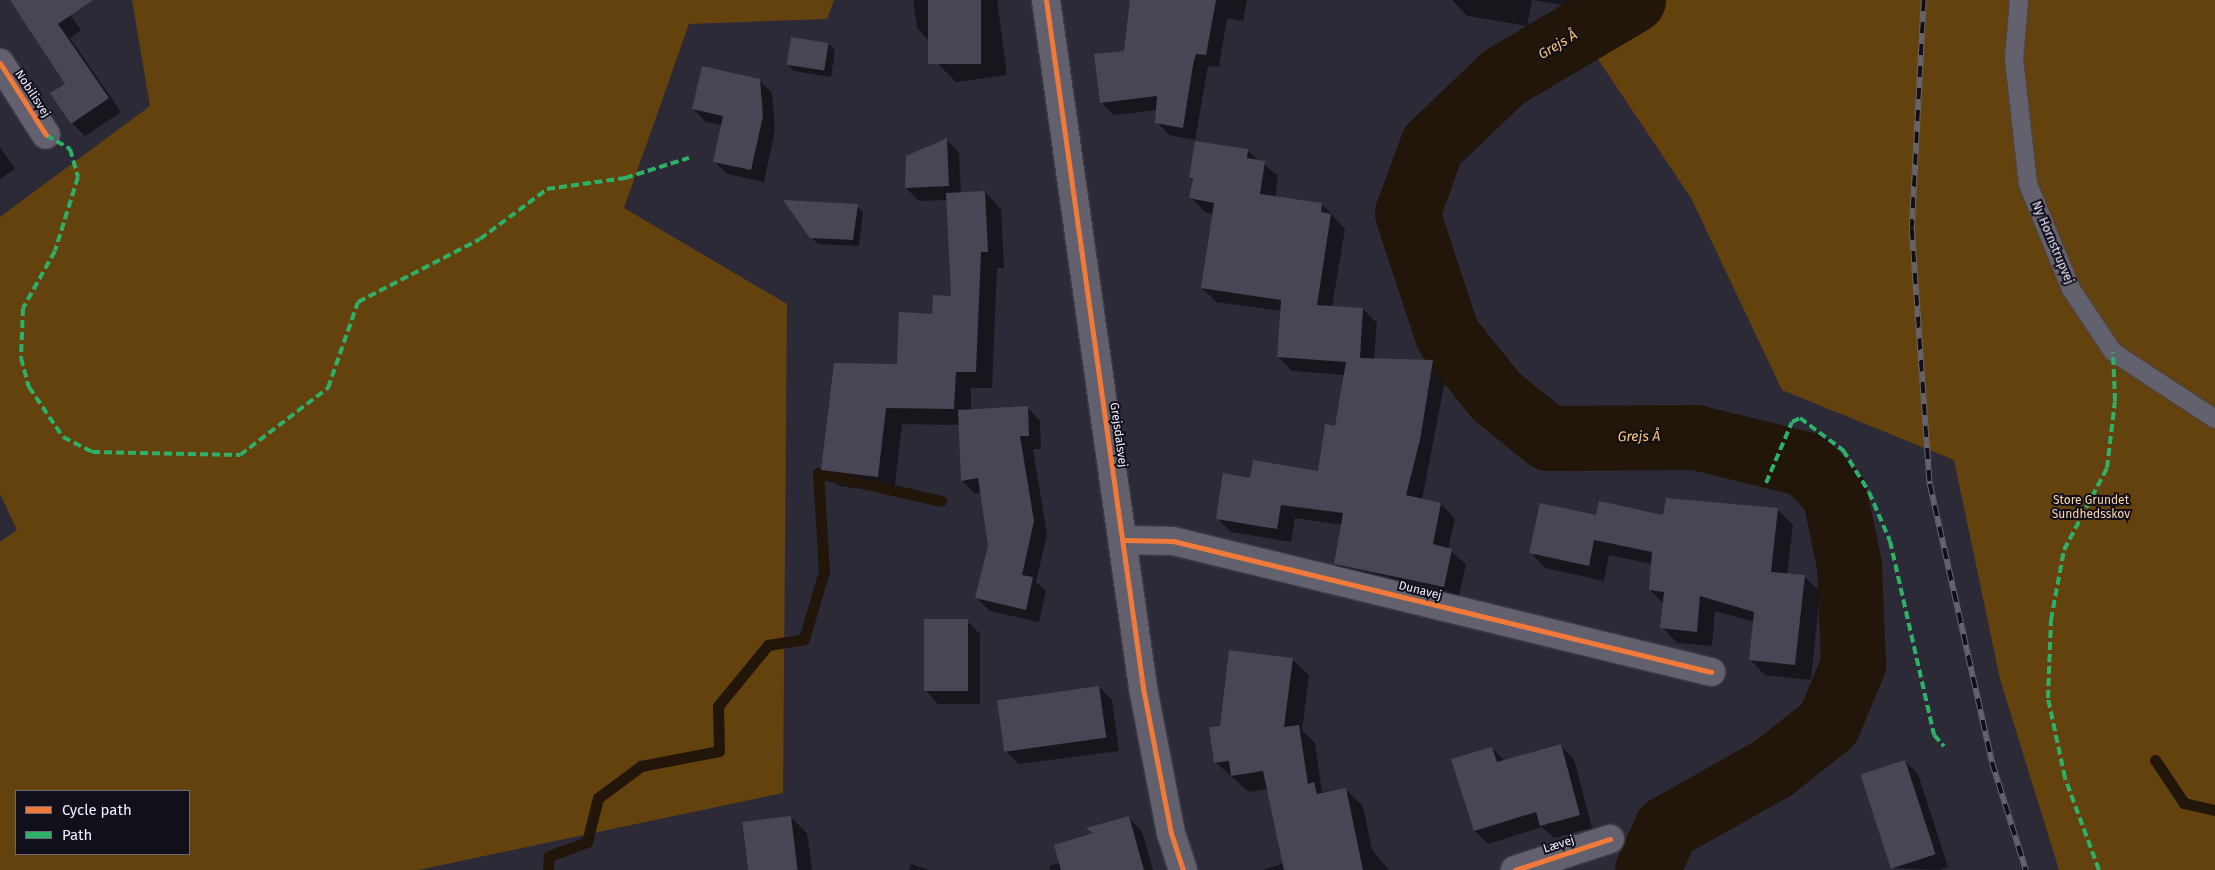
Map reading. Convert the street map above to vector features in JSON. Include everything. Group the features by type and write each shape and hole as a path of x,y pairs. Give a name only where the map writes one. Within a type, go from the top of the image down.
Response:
{"street":[{"name":"Grejsdalsvej","path":"1046,0 1143,688 1171,833 1183,870"},
{"name":"Nobilisvej","path":"0,64 46,135"},
{"name":"Dunavej","path":"1123,540 1174,541 1711,672"},
{"name":"Lævej","path":"1515,870 1610,839"}],"lane":[{"name":"Ny Hornstrupvej","path":"2018,0 2014,59 2028,184 2071,289 2113,352 2215,419"}],"green space":[{"path":"132,0 834,0 827,19 689,24 624,208 787,304 783,793 418,870 0,870 0,542 17,530 0,494 0,217 150,106"},
{"name":"Store Grundet Sundhedsskov","path":"1595,0 2215,0 2215,870 2059,870 2000,679 1954,460 1782,390 1691,198 1569,16"}],"building":[{"path":"10,0 93,0 58,24 109,98 71,124 50,93 65,84"},
{"path":"928,0 981,0 981,64 928,64"},
{"path":"1130,0 1216,0 1206,55 1196,54 1193,65 1183,128 1155,123 1157,96 1100,103 1094,54 1124,51"},
{"path":"791,37 829,43 824,71 787,65"},
{"path":"702,66 760,79 763,116 751,170 713,162 723,116 692,109"},
{"path":"947,138 949,186 905,188 906,156"},
{"path":"1195,141 1248,149 1247,158 1265,161 1260,194 1322,203 1321,212 1331,214 1317,305 1363,308 1360,358 1433,360 1420,440 1406,495 1441,503 1433,544 1452,549 1444,587 1334,564 1343,513 1281,505 1277,529 1216,519 1223,473 1250,478 1253,460 1318,471 1325,424 1335,426 1346,362 1277,357 1281,300 1201,288 1214,203 1189,198 1193,178 1189,178"},
{"path":"985,191 988,252 981,252 976,372 956,372 954,409 886,408 878,477 821,470 834,363 897,364 899,312 932,314 933,295 951,296 946,193"},
{"path":"783,200 858,204 853,240 810,238"},
{"path":"1028,406 1029,436 1020,436 1034,521 1022,575 1033,577 1026,610 975,598 988,546 978,478 961,481 958,410"},
{"path":"1666,498 1778,508 1771,572 1805,575 1795,665 1749,660 1754,612 1700,596 1697,632 1660,628 1664,592 1649,590 1652,552 1594,540 1589,566 1529,553 1540,503 1596,515 1599,501 1663,515"},
{"path":"924,619 968,619 968,691 924,691"},
{"path":"1229,650 1293,658 1284,727 1299,725 1308,784 1314,782 1317,794 1346,788 1363,870 1284,870 1263,771 1231,776 1229,761 1214,763 1209,727 1220,726"},
{"path":"1099,686 1106,737 1004,752 997,700"},
{"path":"1561,744 1580,815 1540,826 1536,812 1474,831 1451,759 1492,747 1497,762"},
{"path":"1905,760 1936,854 1891,869 1860,775"},
{"path":"791,816 798,870 748,870 742,822"},
{"path":"1129,816 1144,870 1061,870 1054,845 1093,833 1086,828"}],"waterway":[{"name":"Grejs Å","path":"1633,0 1503,77 1432,145 1407,213 1447,335 1496,396 1548,438 1695,437 1806,464 1834,493 1849,565 1853,664 1828,724 1772,768 1666,828 1647,870"},
{"path":"548,870 549,856 587,842 598,798 641,766 719,751 718,706 768,645 804,639 824,571 818,473 941,501"},
{"path":"2155,760 2184,803 2215,810"}],"railway":[{"path":"1924,0 1912,229 1930,484 1992,762 2026,870"}],"marked path":[{"path":"46,135 70,149 78,177 55,251 23,308 21,358 29,387 63,437 92,452 240,455 328,388 358,302 480,239 547,189 625,178 689,158"},
{"path":"2099,870 2065,778 2048,698 2051,620 2064,550 2107,468 2115,401 2113,352"},
{"path":"1766,483 1792,422 1800,418 1843,450 1869,492 1890,541 1934,735 1944,746"}],"cycle path":[{"path":"1046,0 1143,688 1171,833 1183,870"},
{"path":"0,63 46,135"},
{"path":"1123,540 1173,541 1711,672"},
{"path":"1515,870 1610,839"}]}
